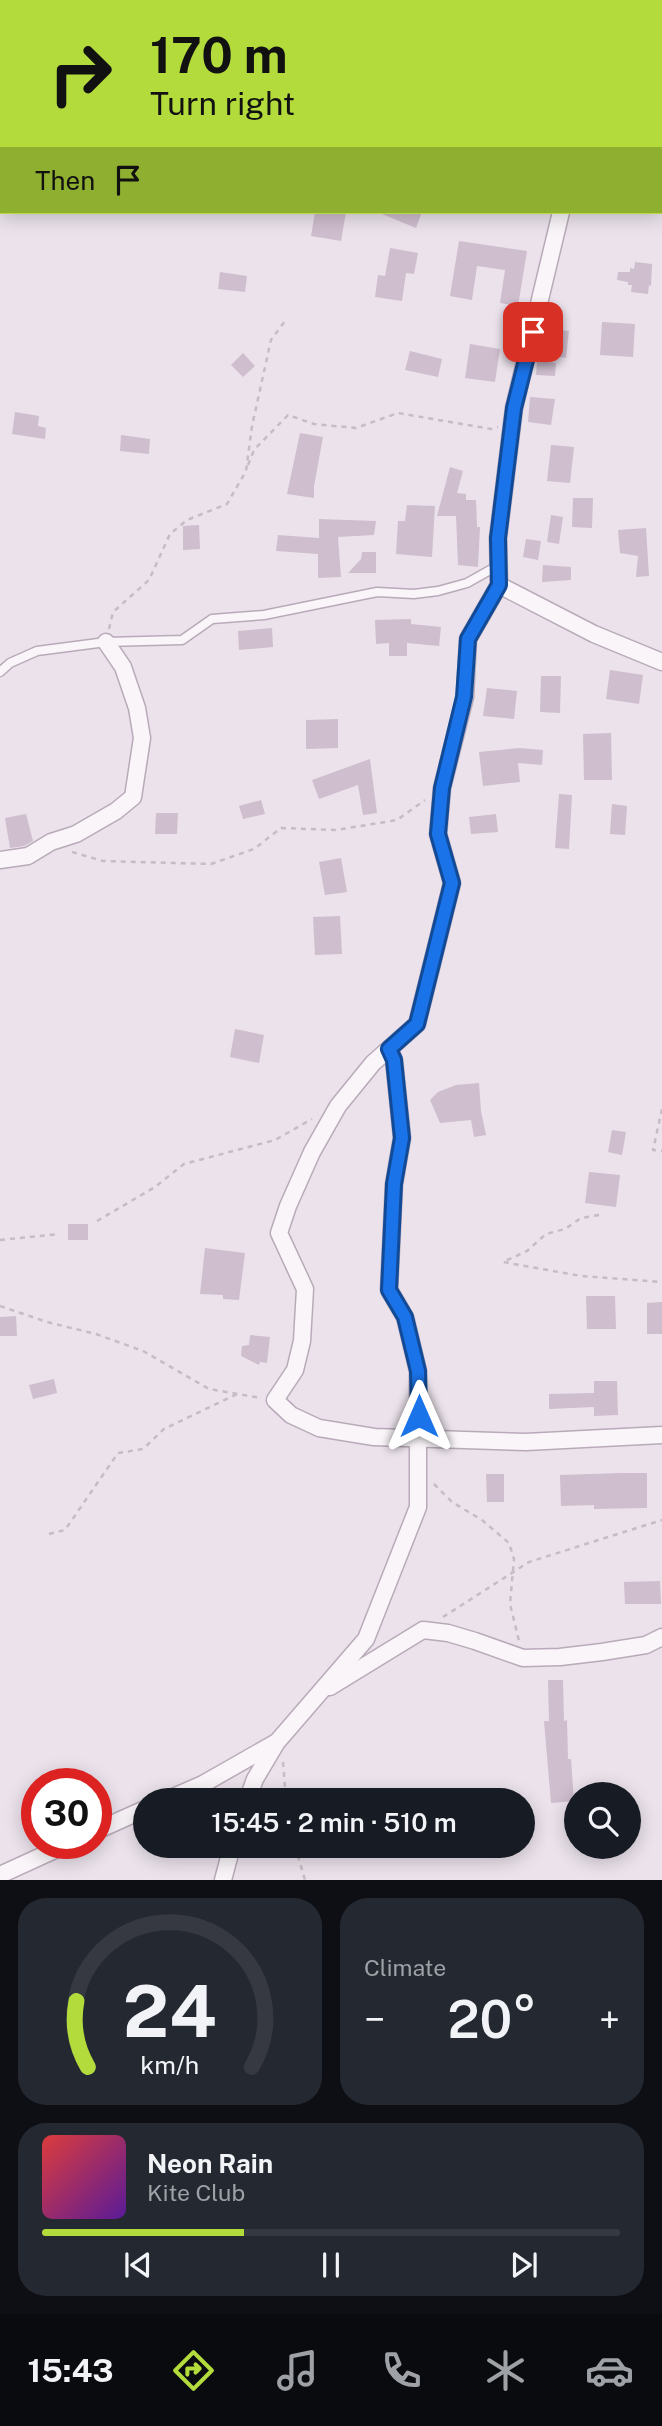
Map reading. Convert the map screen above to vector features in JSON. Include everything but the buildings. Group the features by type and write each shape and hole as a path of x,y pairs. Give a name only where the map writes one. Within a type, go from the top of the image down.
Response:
{"street":[{"path":"561,214 514,408 498,538 499,585 468,639 464,697 442,788 438,834 452,883 417,1024 373,1063 338,1107 312,1152 288,1206 279,1233 304,1289 302,1341 295,1370 275,1400 291,1415 319,1429 374,1437 526,1442 662,1435"},
{"path":"499,585 594,634 662,662"},
{"path":"0,860 28,856 51,842 76,834 117,811 133,797 142,738 137,708 123,667 106,642"},
{"path":"252,1788 277,1742 366,1639 418,1507 418,1371 405,1317 389,1290 394,1184 402,1138 394,1060 389,1049"},
{"path":"315,1697 423,1630 457,1636 523,1658 602,1652 646,1645 662,1637"},
{"path":"194,1788 277,1742"},
{"path":"112,1824 133,1814"},
{"path":"223,1880 229,1858"},
{"path":"0,1875 36,1859"}],"lane":[{"path":"0,672 9,663 37,651 106,642 182,640 212,619 264,615 377,592 414,594 438,591 467,583 499,565"}],"path":[{"path":"246,471 252,426 271,340 285,321"},
{"path":"106,642 113,612 149,580 170,534 187,520 227,504 246,471 254,450 288,415 314,424 356,428 398,413 491,429 512,424"},
{"path":"69,851 112,862 211,864 254,849 281,828 336,830 397,820 442,788"},
{"path":"97,1222 155,1187 184,1164 275,1140 322,1112 338,1107"},
{"path":"662,1109 653,1150 662,1151"},
{"path":"599,1215 581,1218 565,1229 546,1234 527,1251 503,1262 581,1276 662,1282"},
{"path":"0,1240 60,1234"},
{"path":"0,1306 47,1322 96,1334 143,1351 209,1388 275,1400"},
{"path":"49,1535 65,1530 118,1453 143,1449 164,1429 237,1394"},
{"path":"417,1466 452,1503 482,1520 509,1543 514,1559 510,1604 523,1658"},
{"path":"423,1630 529,1562 662,1520"},
{"path":"277,1742 282,1759 285,1788"},
{"path":"299,1858 306,1880"}],"route":[{"path":"419,1416 418,1371 405,1317 389,1290 394,1184 402,1138 394,1083 394,1060 389,1049 417,1024 452,883 438,834 442,788 464,697 468,639 499,585 498,538 514,408 533,332"}]}
